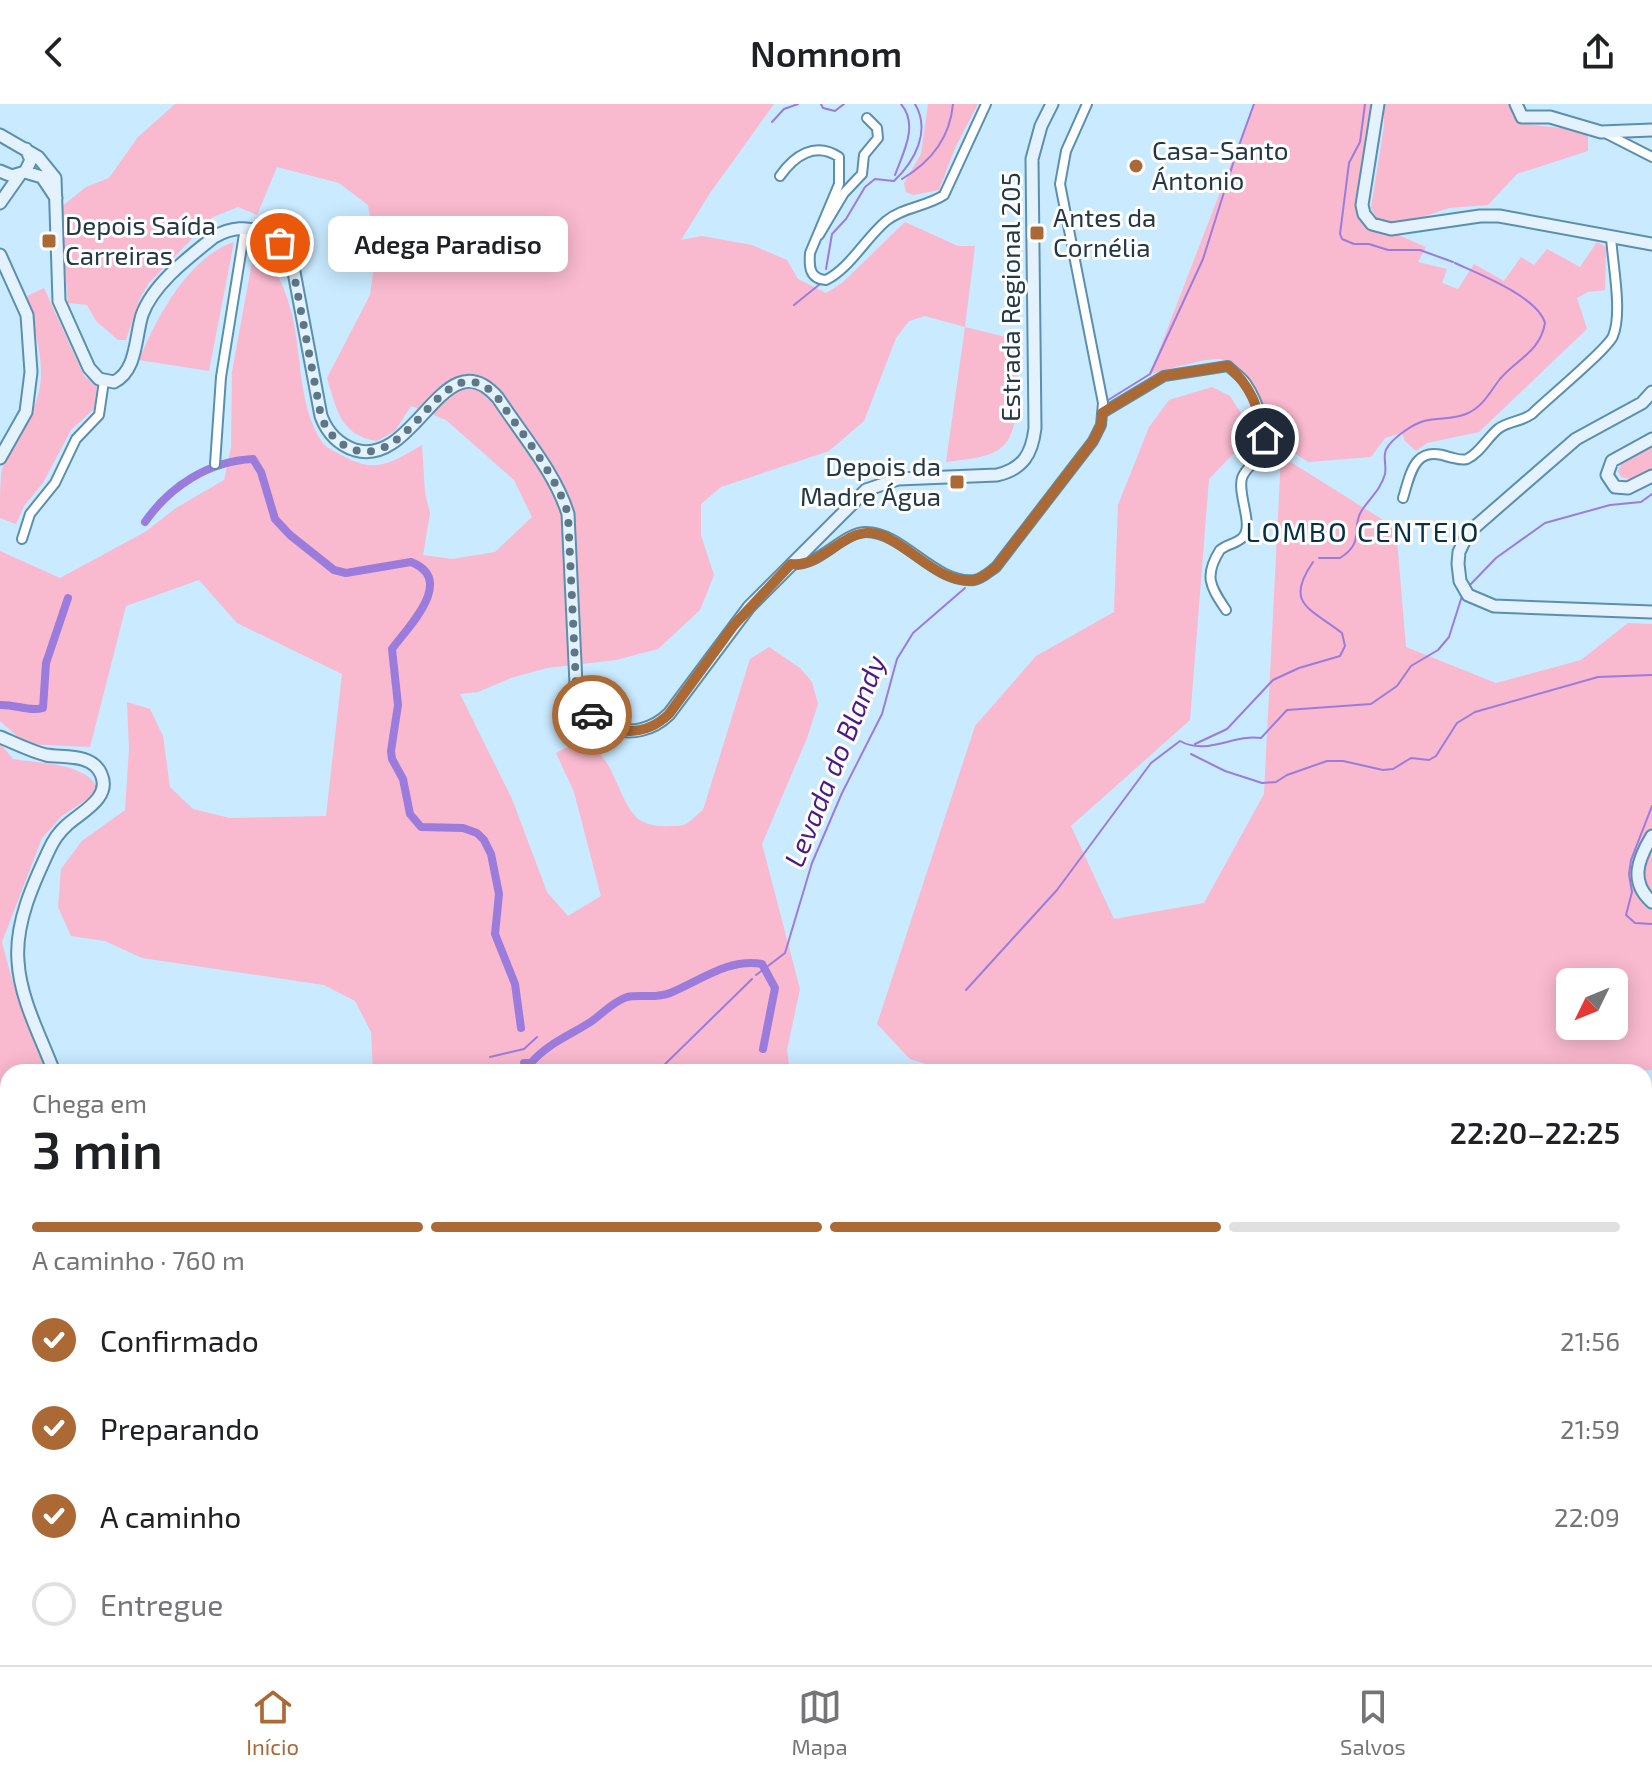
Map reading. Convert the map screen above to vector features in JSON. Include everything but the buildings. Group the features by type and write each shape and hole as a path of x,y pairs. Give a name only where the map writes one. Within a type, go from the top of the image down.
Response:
{"main road":[{"name":"Estrada Regional 205","path":"245,228 271,236 287,253 294,272 321,416 328,431 342,444 369,451 390,445 407,432 442,394 459,382 481,384 498,398 564,501 571,538 576,684 586,709 607,727 635,732 663,720 734,625 857,497 874,486 898,479 997,475 1017,468 1031,451 1035,428 1032,159 1041,126 1052,104"},
{"path":"1378,104 1362,205 1366,218 1376,226 1391,229 1499,216 1652,244"},
{"path":"1516,104 1522,117 1550,117 1601,132 1652,130"},
{"path":"0,135 42,159 57,182 59,301 89,368 104,381 118,381 128,370 147,304 165,282 214,237 245,228"},
{"path":"1,202 31,160 26,149"},
{"path":"0,171 8,176 22,174 42,177 56,199"},
{"path":"0,171 3,188 1,202"},
{"path":"0,255 27,315 31,372 26,412 0,458"},
{"path":"1652,392 1642,403 1576,439 1472,529 1462,545 1458,564 1466,593 1483,603 1506,608 1652,612"},
{"path":"1652,439 1612,461 1607,475 1615,487 1623,489 1652,476"},
{"path":"0,737 44,754 90,762 103,780 97,801 66,826 53,843 29,899 18,938 21,982 51,1064"},
{"path":"1652,836 1642,853 1637,873 1641,890 1652,902"}],"street":[{"path":"780,176 789,163 809,151 832,152 839,157 839,184 810,253 811,271 817,278 826,280 888,220 910,208 932,203 944,195 986,104"},
{"path":"791,564 798,565 864,532 881,535 950,576 979,579 996,567 1093,441 1101,425 1103,403 1060,184 1066,151 1087,104"},
{"path":"816,238 826,228 844,193 862,174 864,155 878,138 877,128 867,118"},
{"path":"1601,132 1618,137 1652,157"},
{"path":"215,464 221,377 245,228"},
{"path":"1403,498 1420,458 1433,452 1458,460 1468,458 1501,426 1532,414 1610,341 1616,324 1615,259 1611,236"},
{"path":"1102,413 1164,376 1228,366 1246,382 1265,438 1262,453 1242,477 1241,497 1247,522 1245,534 1220,550 1210,578 1213,592 1226,610"},
{"path":"22,539 30,514 55,483 76,439 99,415 104,381"}],"shaded area":[{"path":"175,104 774,104 710,193 681,240 702,236 752,245 787,260 798,279 826,293 842,283 905,222 958,246 975,246 965,327 925,316 909,321 896,338 864,421 829,451 721,487 701,504 701,535 714,575 700,610 658,649 616,660 547,668 478,692 460,694 512,799 547,892 568,916 601,896 574,792 556,753 574,745 587,745 607,763 627,805 638,819 656,826 682,825 703,810 750,659 769,647 800,668 812,682 818,704 807,738 762,844 800,989 787,1050 789,1064 373,1064 371,1032 355,1001 324,985 142,958 105,941 71,936 58,907 61,869 82,841 125,810 129,749 127,702 150,709 163,736 170,787 193,809 230,818 326,816 342,674 237,623 199,580 126,606 90,747 26,744 0,721 0,551 60,578 145,532 176,508 224,480 231,448 232,372 255,246 276,272 286,295 308,410 324,444 355,461 374,465 392,461 422,445 425,493 430,513 423,555 452,559 495,552 532,517 514,480 446,420 411,406 395,431 377,441 355,433 342,419 327,378 370,295 376,252 368,205 339,183 277,167 257,215 238,207 213,217 149,283 140,298 126,340 118,340 96,321 87,305 68,303 60,208 86,187 109,178 138,137"},
{"path":"928,104 978,104 955,148 939,190 913,195 906,192 904,183 921,154"},
{"path":"1254,104 1371,104 1369,138 1357,200 1360,217 1372,230 1396,234 1426,247 1418,262 1447,269 1442,283 1458,289 1474,264 1504,281 1521,257 1534,265 1547,249 1580,267 1597,242 1606,247 1605,290 1588,292 1577,298 1587,329 1479,432 1427,443 1416,451 1405,441 1402,433 1385,438 1371,457 1308,462 1273,439 1255,391 1240,369 1230,362 1204,360 1150,374"},
{"path":"1384,104 1509,104 1513,116 1525,124 1588,131 1588,151 1517,174 1488,205 1449,208 1394,227 1378,221 1371,208 1384,127"},
{"path":"234,242 209,371 139,360 164,309 188,275 217,250"},
{"path":"44,288 84,376 97,386 94,409 71,430 43,483 24,506 16,524 0,518 1,473 32,413 40,389 40,356 27,296"},
{"path":"965,327 1018,340 1017,410 1010,435 999,449 977,458 946,462"},
{"path":"1212,387 1230,396 1246,421 1235,452 1209,479 1190,720 1071,826 1114,919 1204,903 1264,794 1281,456 1396,528 1406,647 1496,683 1581,660 1628,623 1652,624 1652,1064 926,1064 910,1059 877,1024 975,726 1036,656 1114,612 1118,505 1149,427 1169,400"},
{"path":"1652,447 1652,471 1636,481 1621,477 1618,471 1622,463"},
{"path":"0,743 13,759 73,769 92,780 97,789 92,796 62,816 42,838 2,942 13,983 43,1064 0,1064"}],"waterway":[{"path":"772,122 784,109 798,104"},
{"path":"821,104 823,108 835,111 844,104"},
{"path":"895,175 909,130 909,121 901,104"},
{"path":"826,269 832,234 846,219 865,187 875,179 894,181 914,155 921,135 920,114 915,104"},
{"path":"902,179 922,165 937,148 948,128 953,104"},
{"name":"Levada do Blandy","path":"1105,402 1150,374 1203,259 1254,104"},
{"path":"1365,104 1360,142 1349,163 1340,234 1342,239 1388,250 1420,250 1453,262"},
{"path":"1319,558 1340,558 1353,546 1359,517 1383,479 1385,452 1392,442 1420,423 1461,416 1477,408 1500,379 1533,348 1542,333 1545,323 1540,313 1520,295 1455,263"},
{"path":"794,305 820,284"},
{"path":"145,522 166,497 192,478 221,465 253,459 261,472 275,519 334,570 346,573 411,562 424,570 430,580 429,592 417,617 392,649 398,705 392,759 403,779 410,814 421,827 463,828 477,833 491,854 499,894 495,934 515,984 521,1028"},
{"path":"1468,587 1496,558 1545,523 1610,505 1641,502 1652,494"},
{"path":"1195,744 1227,729 1273,680 1299,668 1340,656 1345,646 1342,633 1311,611 1301,596 1301,587 1313,562"},
{"name":"Levada do Blandy","path":"768,966 785,953 812,863 842,793 882,714 897,659 913,633 965,588"},
{"path":"966,990 1057,890 1151,763 1180,741 1210,746 1261,738 1287,710 1371,704 1397,686 1411,666 1438,650 1449,637 1462,596"},
{"path":"0,705 43,708 46,663 68,598"},
{"path":"1191,754 1225,771 1262,783 1276,782 1327,761 1393,769 1411,758 1429,760 1436,756 1457,723 1475,712 1598,677 1652,675"},
{"path":"1652,806 1631,860 1629,874 1632,892 1626,915 1635,923 1652,924"},
{"path":"524,1063 531,1063 552,1045 622,999 664,995 726,967 750,963 762,964 775,988 763,1049"},
{"name":"Levada do Blandy","path":"756,975 764,969"},
{"name":"Levada do Blandy","path":"665,1064 752,979"},
{"path":"490,1057 524,1049 537,1037"}],"way so far":[{"path":"280,243 292,264 321,416 332,436 359,451 384,448 407,432 449,388 459,382 472,381 488,388 498,398 549,475 568,514 576,684 580,699 592,715"}],"place":[{"name":"Casa-Santo Ántonio","path":"1136,166"},
{"name":"Antes da Cornélia","path":"1037,233"},
{"name":"Depois Saída Carreiras","path":"49,241"},
{"name":"Adega Paradiso","path":"280,243"},
{"name":"Depois da Madre Água","path":"957,482"}],"district":[{"name":"LOMBO CENTEIO","path":"1363,532"}],"route":[{"path":"592,715 607,727 624,731 635,732 656,725 669,714 749,607 791,564 798,565 864,532 881,535 950,576 979,579 996,567 1093,441 1101,425 1102,413 1164,376 1228,366 1246,382 1265,438"}]}
